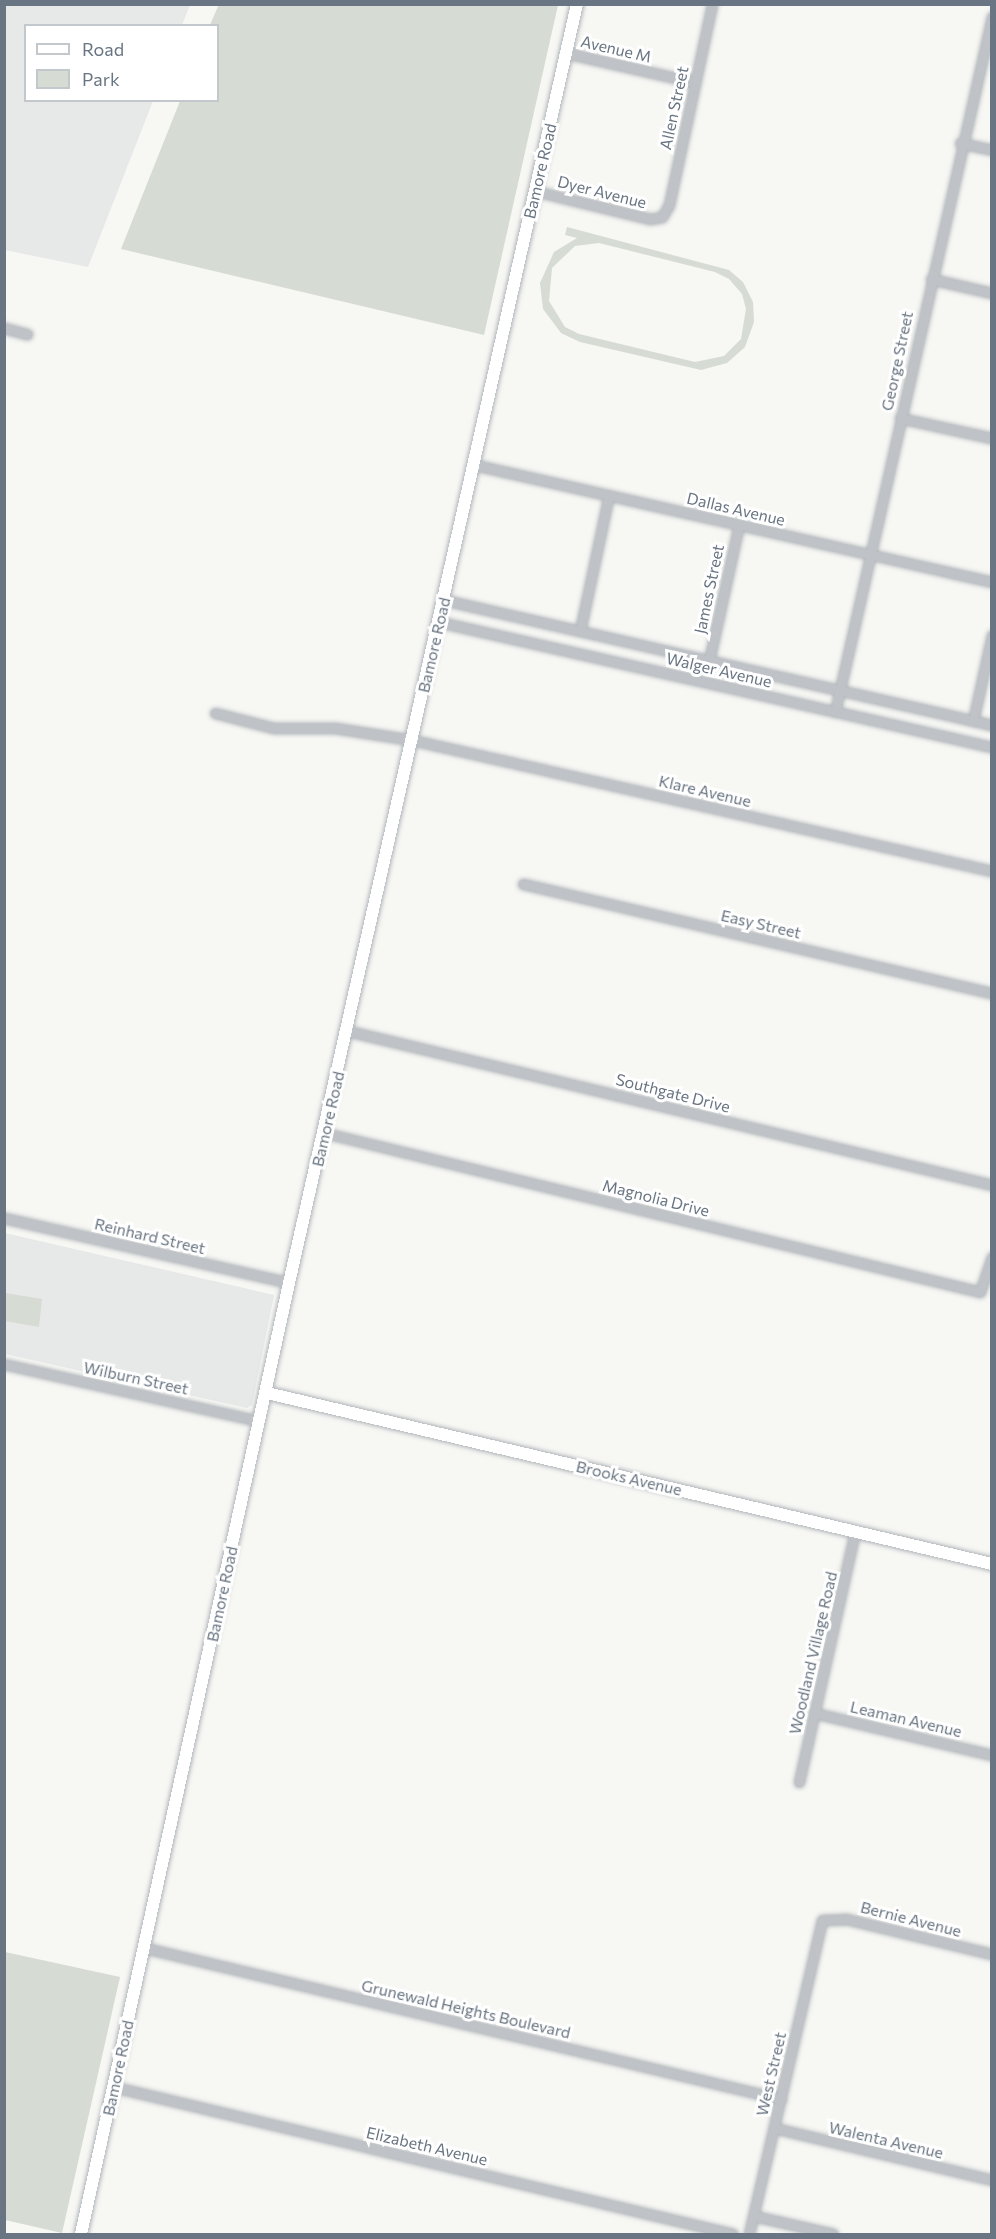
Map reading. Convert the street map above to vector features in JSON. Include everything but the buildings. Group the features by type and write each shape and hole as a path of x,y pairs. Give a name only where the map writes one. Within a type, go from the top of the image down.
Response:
{"street":[{"name":"Bamore Road","path":"81,2235 267,1393 289,1283 348,1031 577,4"},
{"name":"Allen Street","path":"662,217 669,205 712,4"},
{"name":"George Street","path":"835,712 960,144 992,17"},
{"name":"Avenue M","path":"566,53 694,82"},
{"path":"960,144 992,150"},
{"name":"Dyer Avenue","path":"535,191 650,219 662,217"},
{"path":"931,279 992,293"},
{"path":"4,328 27,333"},
{"path":"900,418 992,438"},
{"name":"Dallas Avenue","path":"475,465 992,582"},
{"path":"580,631 609,495"},
{"name":"James Street","path":"709,661 739,525"},
{"name":"Walger Avenue","path":"444,600 992,726"},
{"name":"Walger Avenue","path":"439,622 992,747"},
{"path":"973,721 992,636"},
{"name":"Klare Avenue","path":"215,713 274,728 335,728 412,740 992,871"},
{"name":"Easy Street","path":"523,884 992,993"},
{"name":"Southgate Drive","path":"348,1031 992,1185"},
{"name":"Magnolia Drive","path":"325,1133 980,1292 992,1257"},
{"name":"Reinhard Street","path":"4,1218 289,1283"},
{"name":"Wilburn Street","path":"4,1364 260,1421"},
{"name":"Brooks Avenue","path":"267,1393 992,1564"},
{"name":"Woodland Village Road","path":"799,1782 855,1531"},
{"name":"Leaman Avenue","path":"814,1713 992,1755"},
{"name":"Bernie Avenue","path":"822,1920 846,1919 992,1954"},
{"name":"West Street","path":"749,2235 822,1920"},
{"name":"Grunewald Heights Boulevard","path":"145,1948 781,2099"},
{"name":"Elizabeth Avenue","path":"114,2087 733,2235"},
{"name":"Walenta Avenue","path":"774,2128 992,2180"},
{"path":"754,2216 833,2235"}],"shaded area":[{"path":"5,4 190,5 182,24 24,24 24,102 153,102 88,267 5,250"},
{"path":"5,1233 274,1295 252,1405 247,1408 5,1354"}],"green space":[{"path":"219,4 558,5 484,335 121,249 180,102 219,102 219,24 210,24"},
{"path":"567,227 729,270 743,282 753,302 754,322 745,347 727,363 701,370 580,342 561,333 543,309 540,283 554,252 577,238 565,235","holes":["599,243 715,272 729,279 742,294 746,309 741,339 724,356 695,362 579,334 565,327 549,301 552,268 575,246"]},
{"path":"5,1293 42,1299 39,1327 5,1321"},
{"path":"5,1952 120,1977 62,2233 5,2220"}]}
